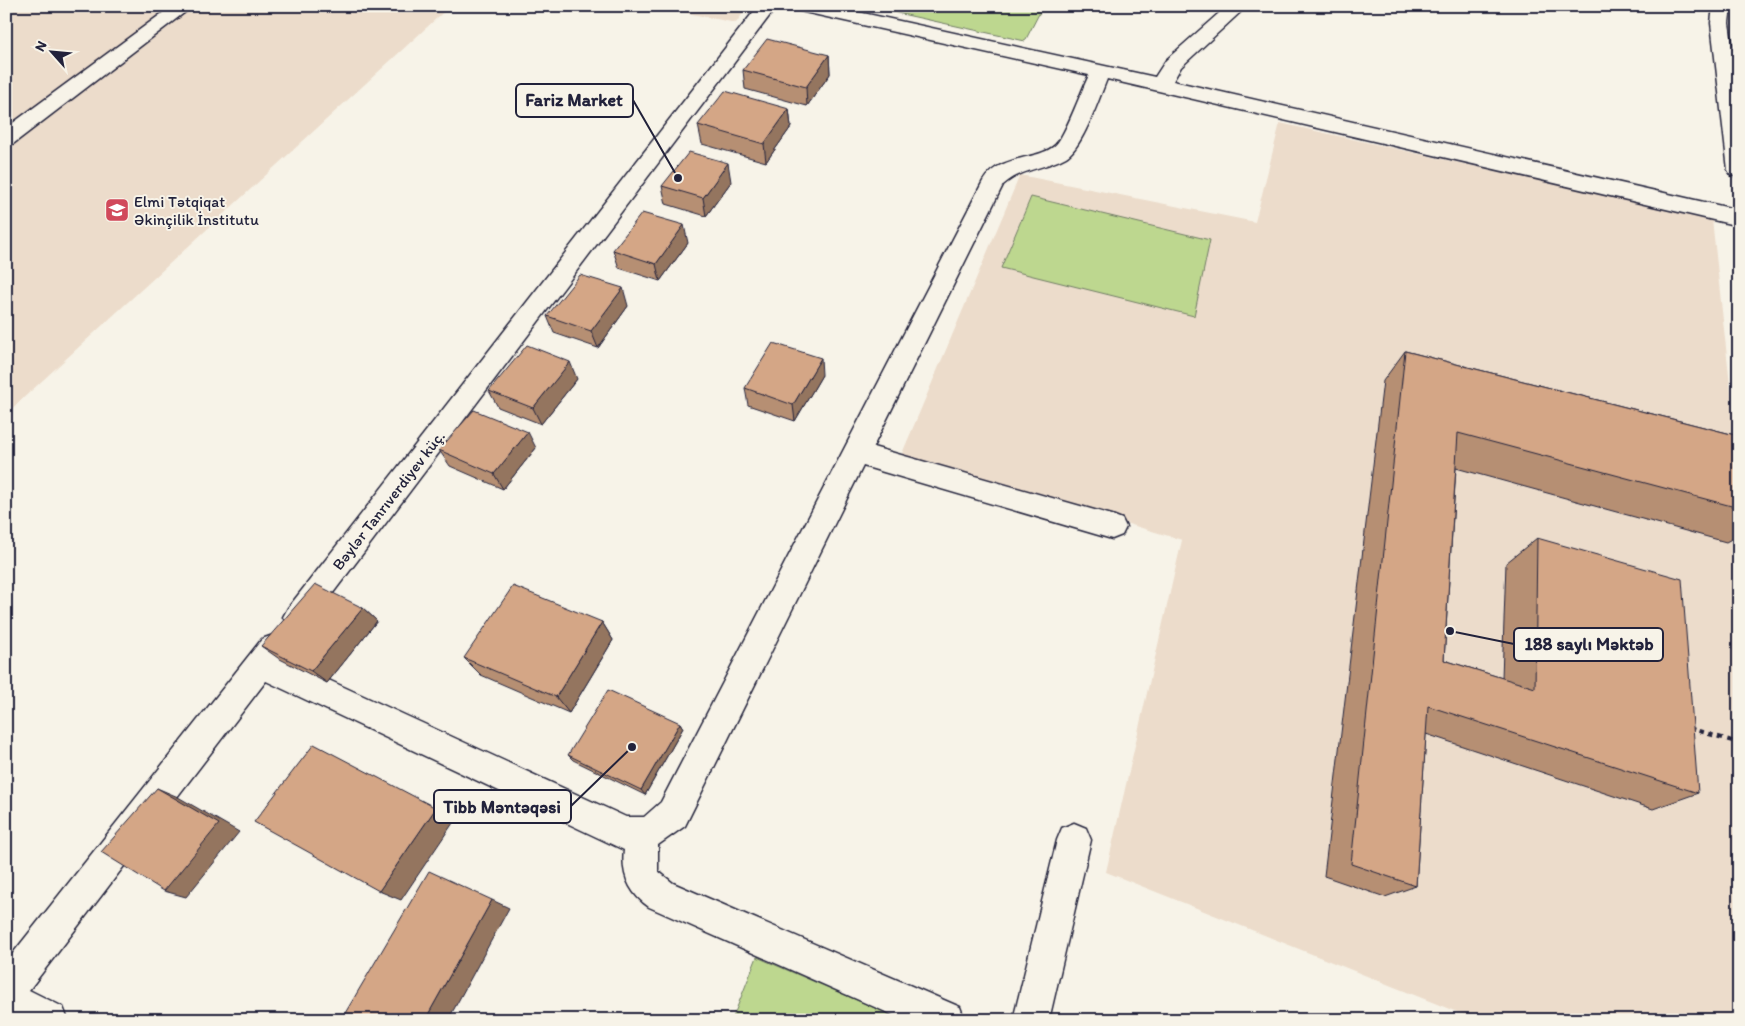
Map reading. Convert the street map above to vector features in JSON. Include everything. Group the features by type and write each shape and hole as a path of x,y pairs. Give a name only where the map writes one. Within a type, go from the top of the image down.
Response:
{"street":[{"path":"6,139 184,6"},
{"name":"Bəylər Tanrıverdiyev küç.","path":"6,991 262,664 768,6"},
{"path":"804,6 1101,71 1739,218"},
{"path":"1161,85 1173,64 1238,6"},
{"path":"1722,6 1720,23 1739,170"},
{"path":"262,664 624,833 642,836 657,828 673,814 994,181 1004,171 1016,165 1058,154 1066,147 1101,71"},
{"path":"856,453 1112,527"},
{"path":"642,836 640,871 646,885 661,895 947,1020"},
{"path":"1031,1020 1074,840"},
{"path":"6,998 50,1020"}],"path":[{"path":"1684,726 1739,743"}],"shaded area":[{"name":"Elmi Tətqiqat Əkinçilik İnstitutu","path":"6,6 450,6 6,414"},
{"path":"653,6 748,6 736,23"},
{"path":"1280,123 1712,219 1739,467 1739,723 1737,724 1739,746 1739,1020 1477,1020 1106,872 1182,540 901,456 1020,175 1255,222"}],"green space":[{"path":"865,6 1043,6 1025,41"},
{"path":"1031,197 1210,240 1194,316 1001,268"},
{"path":"757,957 903,1020 732,1020"}],"building":[{"path":"767,39 829,55 806,87 743,70"},
{"path":"725,91 789,109 764,144 698,125"},
{"path":"689,152 728,163 703,198 662,186"},
{"path":"642,213 684,225 656,264 613,250"},
{"path":"580,275 623,288 591,331 547,316"},
{"path":"773,343 821,358 793,405 745,388"},
{"path":"527,345 570,362 533,408 489,391"},
{"path":"1405,351 1739,436 1739,508 1458,433 1444,660 1535,688 1537,538 1682,579 1698,793 1428,706 1416,886 1351,864"},
{"path":"474,410 528,432 494,474 439,450"},
{"path":"315,584 363,608 311,671 261,646"},
{"path":"513,586 602,622 556,697 464,658"},
{"path":"608,690 680,723 641,790 568,755"},
{"path":"314,744 436,808 379,891 254,822"},
{"path":"157,788 219,824 164,891 101,852"},
{"path":"429,871 492,900 425,1020 341,1020"}],"place":[{"name":"Fariz Market","path":"678,178"},
{"name":"Elmi Tətqiqat Əkinçilik İnstitutu","path":"117,210"},
{"name":"188 saylı Məktəb","path":"1450,631"},
{"name":"Tibb Məntəqəsi","path":"632,747"}]}
